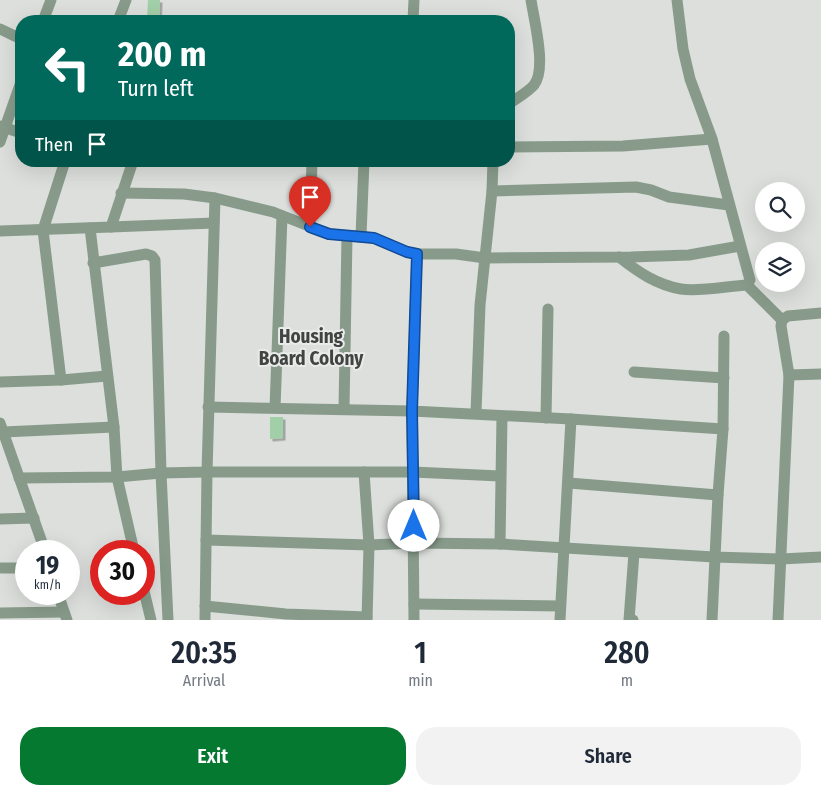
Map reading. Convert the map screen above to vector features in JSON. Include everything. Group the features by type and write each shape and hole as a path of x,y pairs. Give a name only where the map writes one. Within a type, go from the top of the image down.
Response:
{"street":[{"path":"45,15 51,0"},
{"path":"120,15 126,0"},
{"path":"414,0 414,15"},
{"path":"515,99 534,85 538,76 539,49 531,0"},
{"path":"678,0 683,49 690,79 712,139 750,280 747,285"},
{"path":"0,28 15,36"},
{"path":"0,142 3,126 15,97"},
{"path":"3,126 15,131"},
{"path":"515,147 613,146 712,139"},
{"path":"61,380 43,230 63,167"},
{"path":"110,228 131,167"},
{"path":"310,227 312,167"},
{"path":"360,236 364,167"},
{"path":"476,413 480,305 493,167"},
{"path":"492,191 636,187 669,197 729,205"},
{"path":"121,193 184,194 215,198 268,211 329,234 374,238 407,252 417,254 456,254 485,258 619,257 689,255 740,246"},
{"path":"205,620 208,407 215,198"},
{"path":"275,408 282,216"},
{"path":"0,232 214,223"},
{"path":"90,228 114,427 116,477 131,540"},
{"path":"344,409 346,236"},
{"path":"93,263 146,254 152,256 155,260 161,473 168,620"},
{"path":"414,620 412,411 417,254"},
{"path":"619,257 639,273 680,289 747,285 782,320"},
{"path":"546,418 548,309"},
{"path":"778,620 789,375 781,326 782,320 788,316 821,313"},
{"path":"712,620 714,557 724,429 724,336"},
{"path":"634,372 724,378"},
{"path":"789,375 821,374"},
{"path":"0,382 107,376"},
{"path":"208,407 476,413 724,429"},
{"path":"500,544 502,416"},
{"path":"560,620 569,483 571,419"},
{"path":"41,540 1,428 114,427"},
{"path":"19,478 116,477 161,473 207,472 413,472 500,476"},
{"path":"206,606 286,614 367,618 368,545 364,472"},
{"path":"569,483 718,495"},
{"path":"0,519 34,518"},
{"path":"206,540 368,545 414,543 500,544 714,557 821,558"},
{"path":"633,620 629,620 634,553"},
{"path":"0,568 15,568"},
{"path":"414,604 560,606"},
{"path":"147,605 150,620"},
{"path":"0,613 66,616"}],"building":[{"path":"148,0 160,0 159,15 147,15"},
{"path":"270,417 283,417 283,438 270,439"}],"district":[{"name":"Housing Board Colony","path":"311,347"}],"route":[{"path":"310,227 329,234 374,238 407,252 417,254 412,411 414,526"}]}
